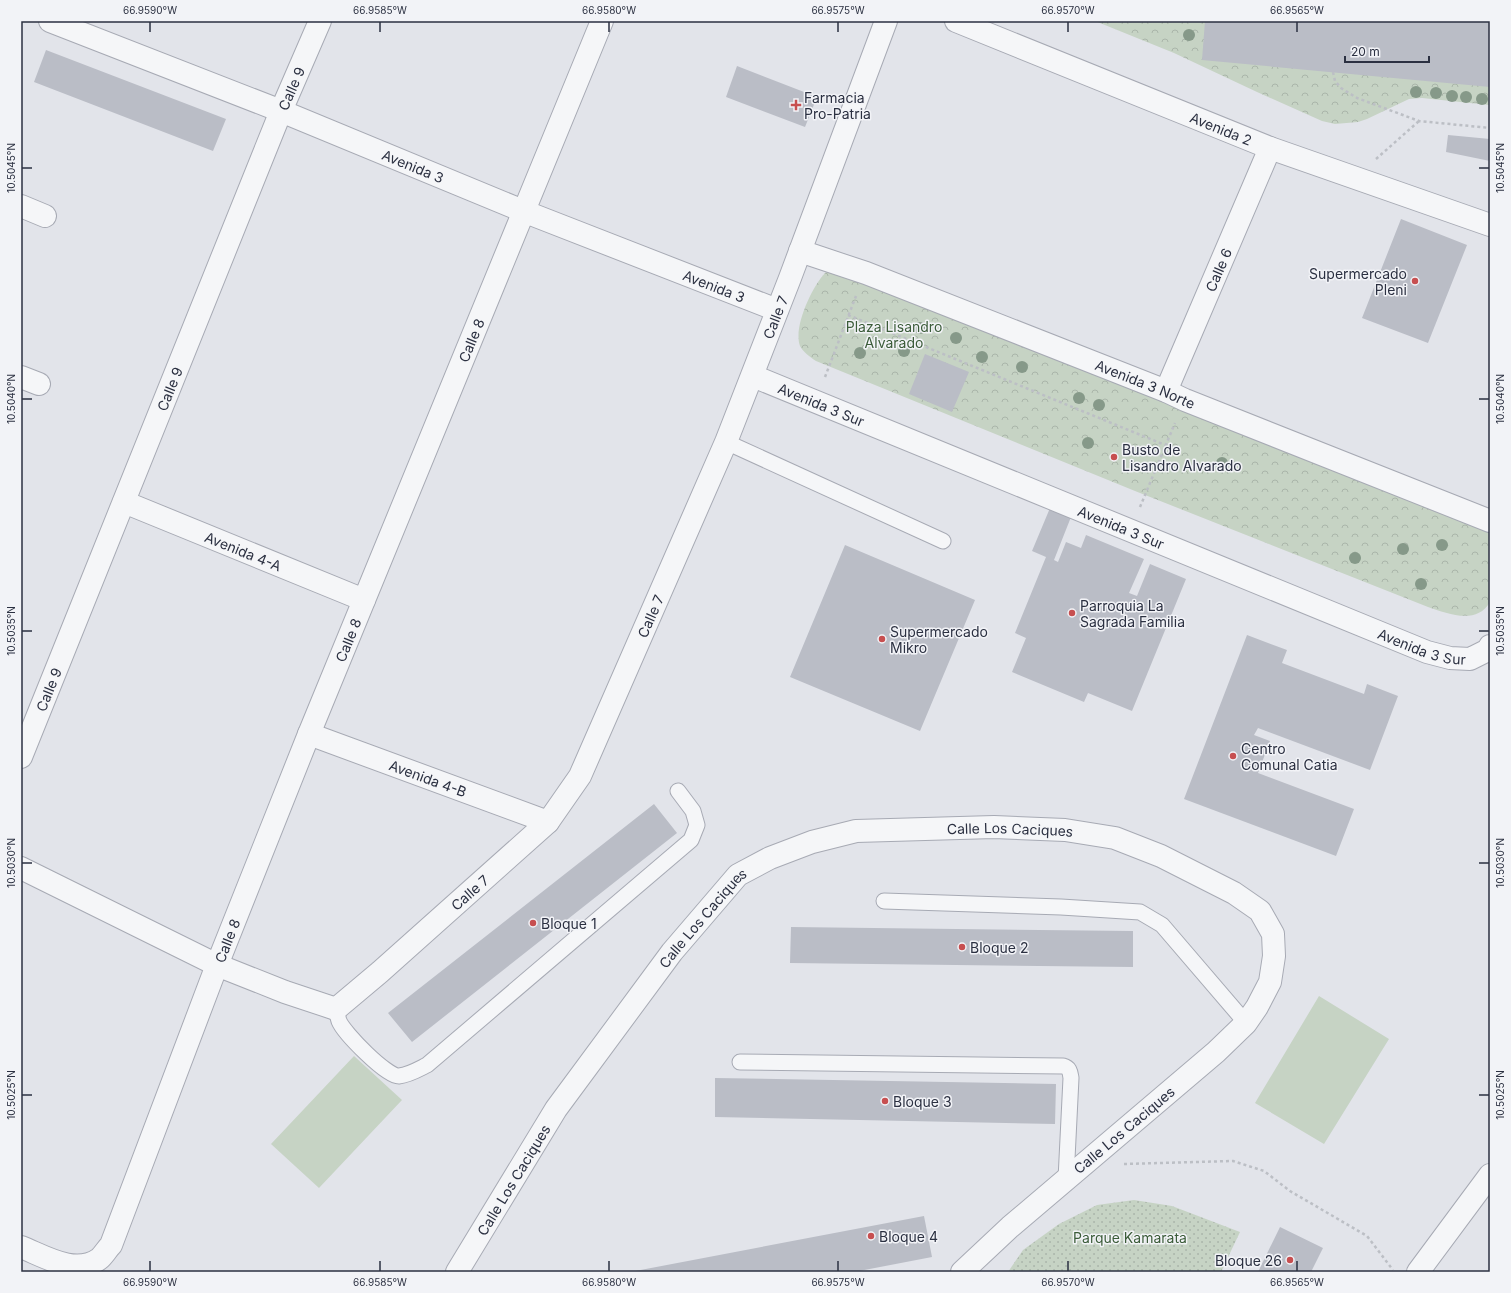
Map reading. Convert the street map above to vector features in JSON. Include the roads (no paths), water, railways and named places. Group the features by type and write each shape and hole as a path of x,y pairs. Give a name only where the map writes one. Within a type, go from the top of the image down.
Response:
{"street":[{"name":"Avenida 3","path":"50,21 282,112 523,211 777,310"},
{"name":"Calle 9","path":"21,757 320,21"},
{"name":"Calle 8","path":"21,1247 69,1266 84,1266 99,1259 111,1245 217,965 364,600 602,21"},
{"name":"Calle 7","path":"336,1009 380,972 548,822 580,776 726,442 753,376 886,21"},
{"name":"Avenida 2","path":"956,21 1270,148 1490,225"},
{"name":"Calle 6","path":"1176,395 1270,148"},
{"path":"21,206 45,216"},
{"name":"Avenida 3 Norte","path":"800,250 866,273 1490,521"},
{"name":"Avenida 3 Sur","path":"753,376 1427,652 1450,658 1470,659 1488,650 1490,646"},
{"name":"Avenida 4-A","path":"124,502 364,600"},
{"name":"Avenida 4-B","path":"310,734 548,822"},
{"name":"Calle Los Caciques","path":"458,1272 556,1110 672,952 738,875 770,858 812,842 856,831 994,827 1065,830 1115,838 1161,856 1234,894 1260,911 1273,934 1274,956 1270,982 1257,1007 1246,1023 1216,1052 1010,1227 962,1272"},
{"path":"21,868 217,965 285,992 336,1009"},
{"path":"1418,1272 1490,1175"}],"lane":[{"path":"726,442 944,541"},
{"path":"336,1009 339,1022 350,1037 386,1072 398,1077 413,1072 427,1064 691,840 697,825 693,811 678,791"},
{"path":"884,901 1061,907 1140,912 1162,924 1246,1023"},
{"path":"740,1062 1063,1066 1068,1068 1072,1078 1066,1179"}],"place":[{"name":"Farmacia Pro-Patria","path":"796,105"},
{"name":"Supermercado Pleni","path":"1415,281"},
{"name":"Busto de Lisandro Alvarado","path":"1114,457"},
{"name":"Parroquia La Sagrada Familia","path":"1072,613"},
{"name":"Supermercado Mikro","path":"882,639"},
{"name":"Centro Comunal Catia","path":"1233,756"},
{"name":"Bloque 1","path":"533,923"},
{"name":"Bloque 2","path":"962,947"},
{"name":"Bloque 3","path":"885,1101"},
{"name":"Bloque 4","path":"871,1236"},
{"name":"Bloque 26","path":"1290,1260"}],"park label":[{"name":"Plaza Lisandro Alvarado","path":"894,334"},
{"name":"Parque Kamarata","path":"1130,1237"}]}
